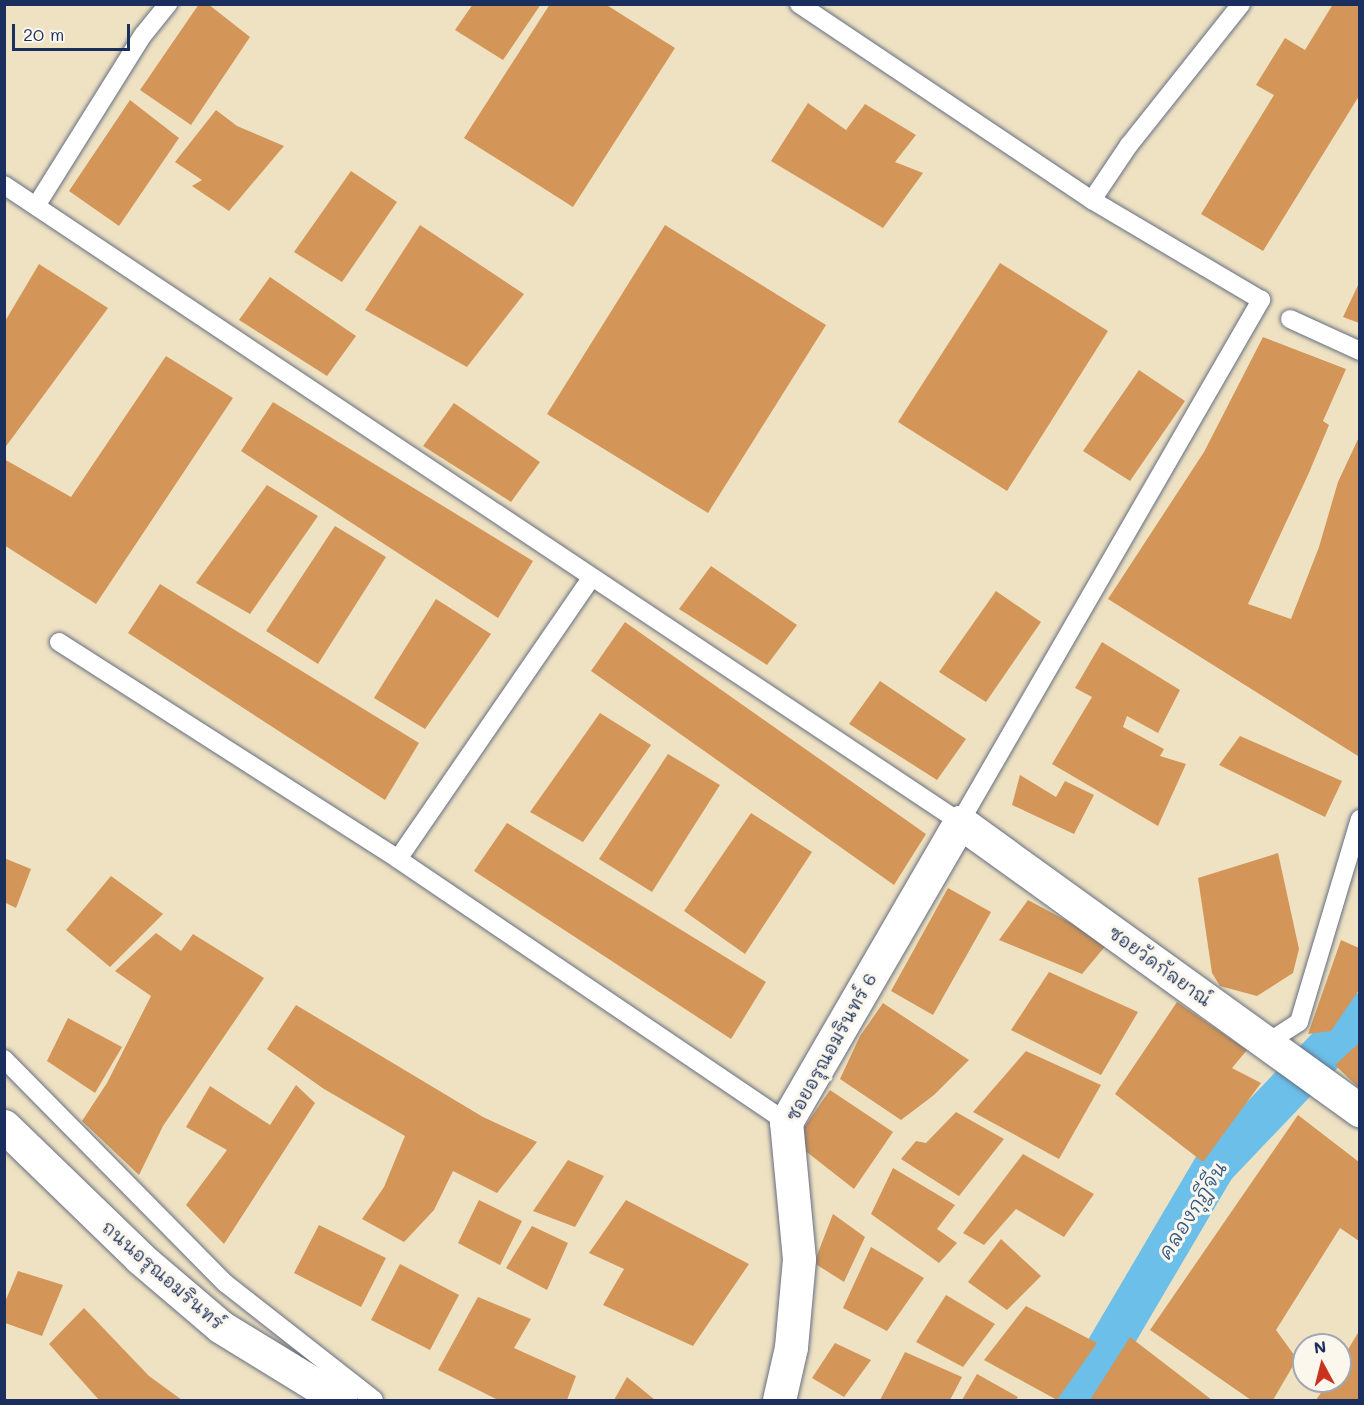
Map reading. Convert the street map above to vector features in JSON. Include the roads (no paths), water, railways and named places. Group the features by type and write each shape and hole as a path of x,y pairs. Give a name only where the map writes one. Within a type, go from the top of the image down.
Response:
{"street":[{"name":"ซอยวัดกัลยาณ์","path":"960,822 1349,1102"},
{"name":"ซอยอรุณอมรินทร์ 6","path":"779,1401 791,1347 799,1259 786,1122 960,822"},
{"name":"ถนนอรุณอมรินทร์","path":"4,1126 140,1258 221,1327 340,1401"}],"lane":[{"path":"36,206 143,34 168,4"},
{"path":"4,185 960,822 1261,300 1092,200 799,4"},
{"path":"1092,200 1129,145 1241,4"},
{"path":"1290,319 1359,351"},
{"path":"398,859 591,578"},
{"path":"59,642 398,859 786,1122"},
{"path":"1272,1046 1299,1022 1359,819"},
{"path":"4,1059 225,1283 374,1401"}],"waterway":[{"name":"คลองกุฎีจีน","path":"1077,1400 1215,1166 1360,1014"}]}
